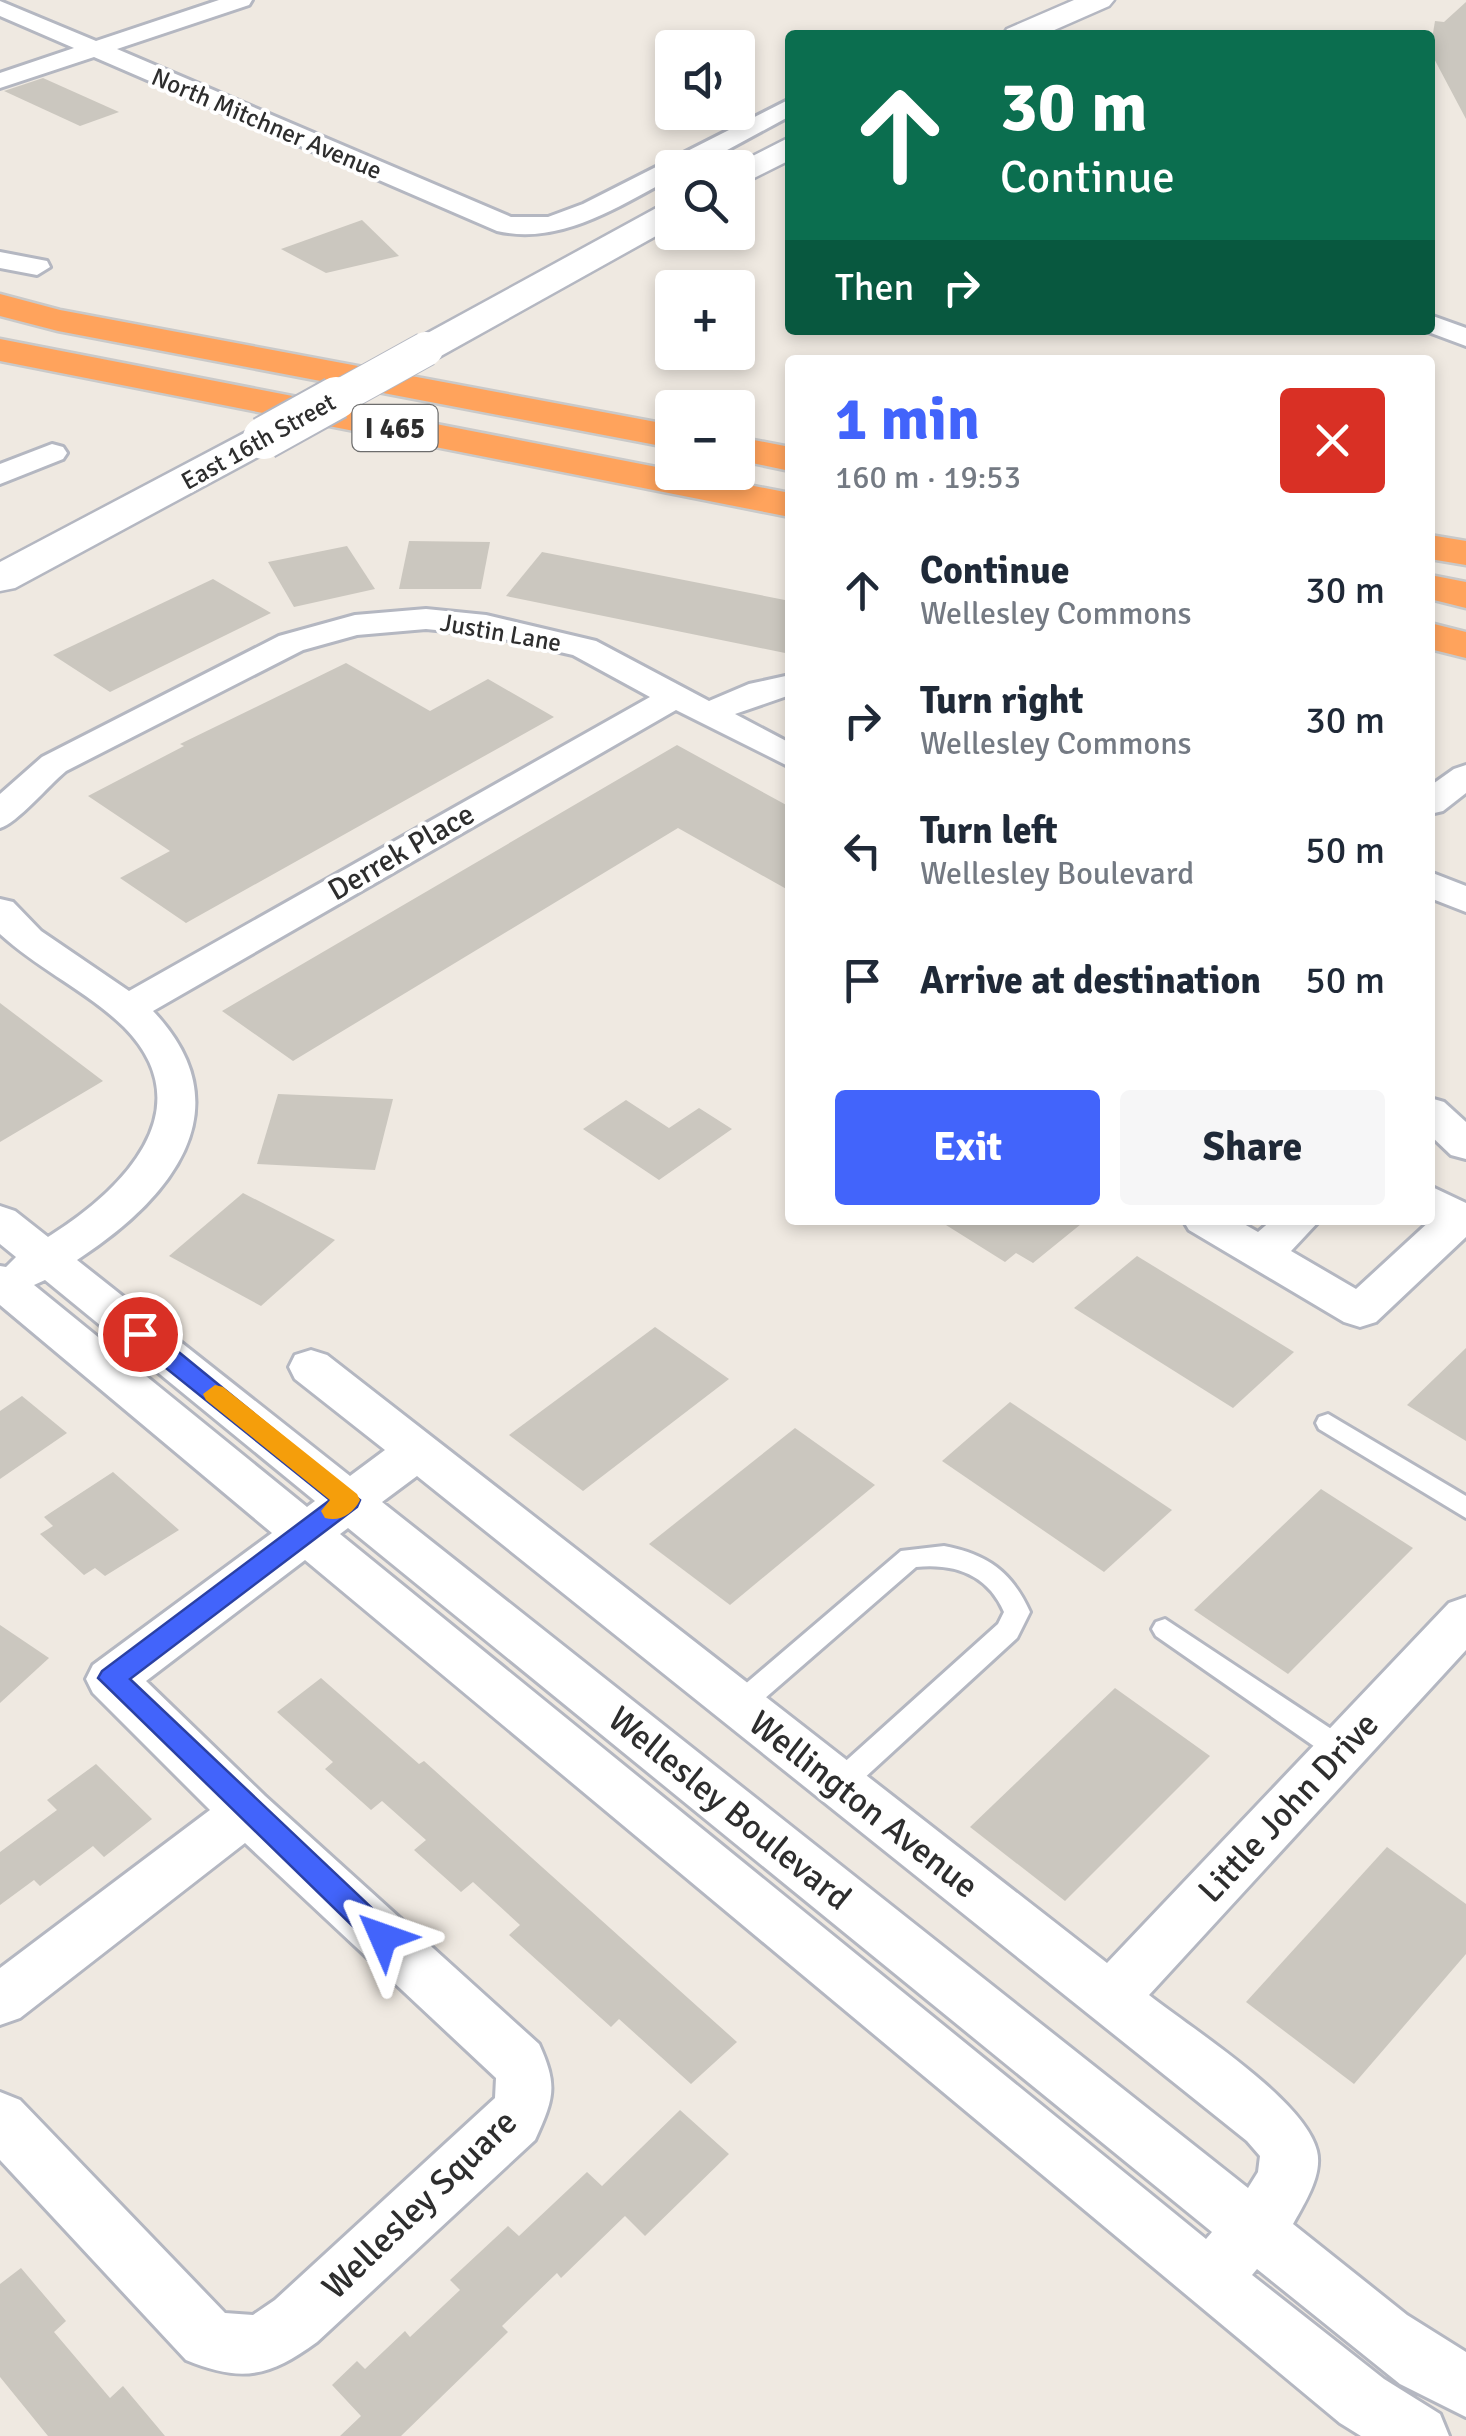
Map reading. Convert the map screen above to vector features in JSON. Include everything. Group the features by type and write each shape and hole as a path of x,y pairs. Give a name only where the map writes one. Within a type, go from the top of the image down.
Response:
{"highway":[{"path":"0,296 76,306 655,409"},
{"name":"I 465","path":"0,305 58,320 655,434"},
{"name":"I 465","path":"0,350 785,505"},
{"path":"755,427 785,432"},
{"path":"755,453 785,459"},
{"path":"1435,548 1466,553"},
{"path":"1435,587 1466,595"},
{"path":"1435,637 1466,645"}],"street":[{"path":"0,81 241,0"},
{"path":"1030,30 1099,0"},
{"name":"North Mitchner Avenue","path":"0,8 500,222 537,228 561,223 655,177"},
{"path":"707,150 785,109"},
{"path":"755,167 785,150"},
{"name":"East 16th Street","path":"0,579 655,222"},
{"path":"0,260 37,266"},
{"path":"1435,326 1466,338"},
{"path":"0,475 52,452"},
{"name":"Justin Lane","path":"0,817 38,775 77,751 292,643 355,625 426,620 495,626 591,651 785,755"},
{"path":"708,714 761,691 785,686"},
{"name":"Derrek Place","path":"127,1008 676,696"},
{"path":"1435,799 1466,776"},
{"path":"1435,886 1466,901"},
{"path":"0,910 20,932 127,1008 155,1038 173,1074 176,1094 172,1134 155,1170 140,1188 104,1220 17,1275"},
{"path":"1435,1117 1466,1145"},
{"path":"1435,1188 1466,1171"},
{"path":"1213,1225 1360,1311 1460,1218 1435,1204"},
{"name":"Wellesley Boulevard","path":"0,1221 17,1275 304,1532 1209,2279 1362,2402 1418,2436"},
{"path":"1261,1253 1293,1225"},
{"name":"Wellesley Boulevard","path":"17,1275 348,1500 1251,2228 1422,2362 1466,2386"},
{"name":"Wellington Avenue","path":"311,1367 1282,2138 1289,2152 1285,2180 1274,2202 1209,2279"},
{"path":"304,1532 416,1451"},
{"name":"Wellesley Square","path":"0,2119 208,2339 242,2349 272,2339 296,2321 515,2121 526,2097 526,2076 519,2062 247,1812 111,1678 304,1532"},
{"name":"Little John Drive","path":"1110,1998 1466,1616"},
{"path":"0,2000 247,1812"}],"lane":[{"path":"1328,1423 1466,1508"},
{"path":"739,1705 910,1558 934,1554 958,1557 976,1563 995,1578 1011,1594 1017,1612 1008,1630 839,1784"},
{"path":"1165,1629 1341,1750"}],"building":[{"path":"1466,2 1466,119 1435,60 1435,21 1444,22"},
{"path":"43,78 119,112 80,126 4,91"},
{"path":"362,220 399,256 326,273 281,249"},
{"path":"409,541 490,542 481,589 399,589"},
{"path":"347,546 375,589 294,607 268,562"},
{"path":"542,552 785,600 785,653 506,596"},
{"path":"213,579 271,613 110,692 53,655"},
{"path":"346,663 430,711 488,679 554,717 186,923 120,878 170,851 88,796 184,746 180,744"},
{"path":"677,745 785,804 785,888 678,828 293,1061 222,1011"},
{"path":"0,1003 103,1081 0,1142"},
{"path":"278,1094 393,1099 375,1170 257,1164"},
{"path":"626,1100 669,1128 699,1108 732,1129 659,1180 583,1129"},
{"path":"243,1193 335,1240 261,1306 169,1256"},
{"path":"946,1225 1080,1225 1033,1263 1016,1253 1005,1262"},
{"path":"1137,1256 1294,1352 1233,1408 1074,1308"},
{"path":"655,1327 729,1379 583,1491 509,1435"},
{"path":"1466,1348 1466,1441 1407,1405"},
{"path":"22,1396 67,1433 0,1479 0,1411"},
{"path":"1010,1402 1172,1510 1104,1572 942,1461"},
{"path":"795,1428 875,1485 730,1605 649,1544"},
{"path":"113,1472 179,1530 105,1576 95,1568 84,1575 40,1534 53,1526 44,1517"},
{"path":"1321,1489 1413,1548 1288,1674 1194,1610"},
{"path":"0,1625 49,1658 0,1703"},
{"path":"321,1678 419,1764 424,1761 737,2042 691,2084 619,2019 611,2027 509,1935 520,1925 473,1882 461,1892 414,1850 426,1840 382,1801 371,1810 325,1769 333,1762 277,1712"},
{"path":"1115,1688 1210,1756 1065,1901 970,1827"},
{"path":"96,1764 152,1819 104,1857 93,1846 40,1886 34,1880 0,1905 0,1852 57,1810 47,1800"},
{"path":"1387,1847 1466,1904 1466,1954 1354,2084 1246,2002"},
{"path":"680,2110 729,2154 645,2236 625,2216 561,2278 557,2273 502,2326 508,2332 401,2436 340,2436 361,2416 332,2385 357,2361 365,2369 405,2331 410,2337 460,2290 450,2280 508,2226 519,2236 587,2172 602,2186"},
{"path":"21,2268 66,2321 54,2332 110,2398 123,2386 165,2436 48,2436 0,2377 0,2284"}],"slow traffic":[{"path":"215,1394 348,1500 334,1511"}],"route":[{"path":"140,1334 348,1500 111,1678 247,1812 383,1937"}]}
